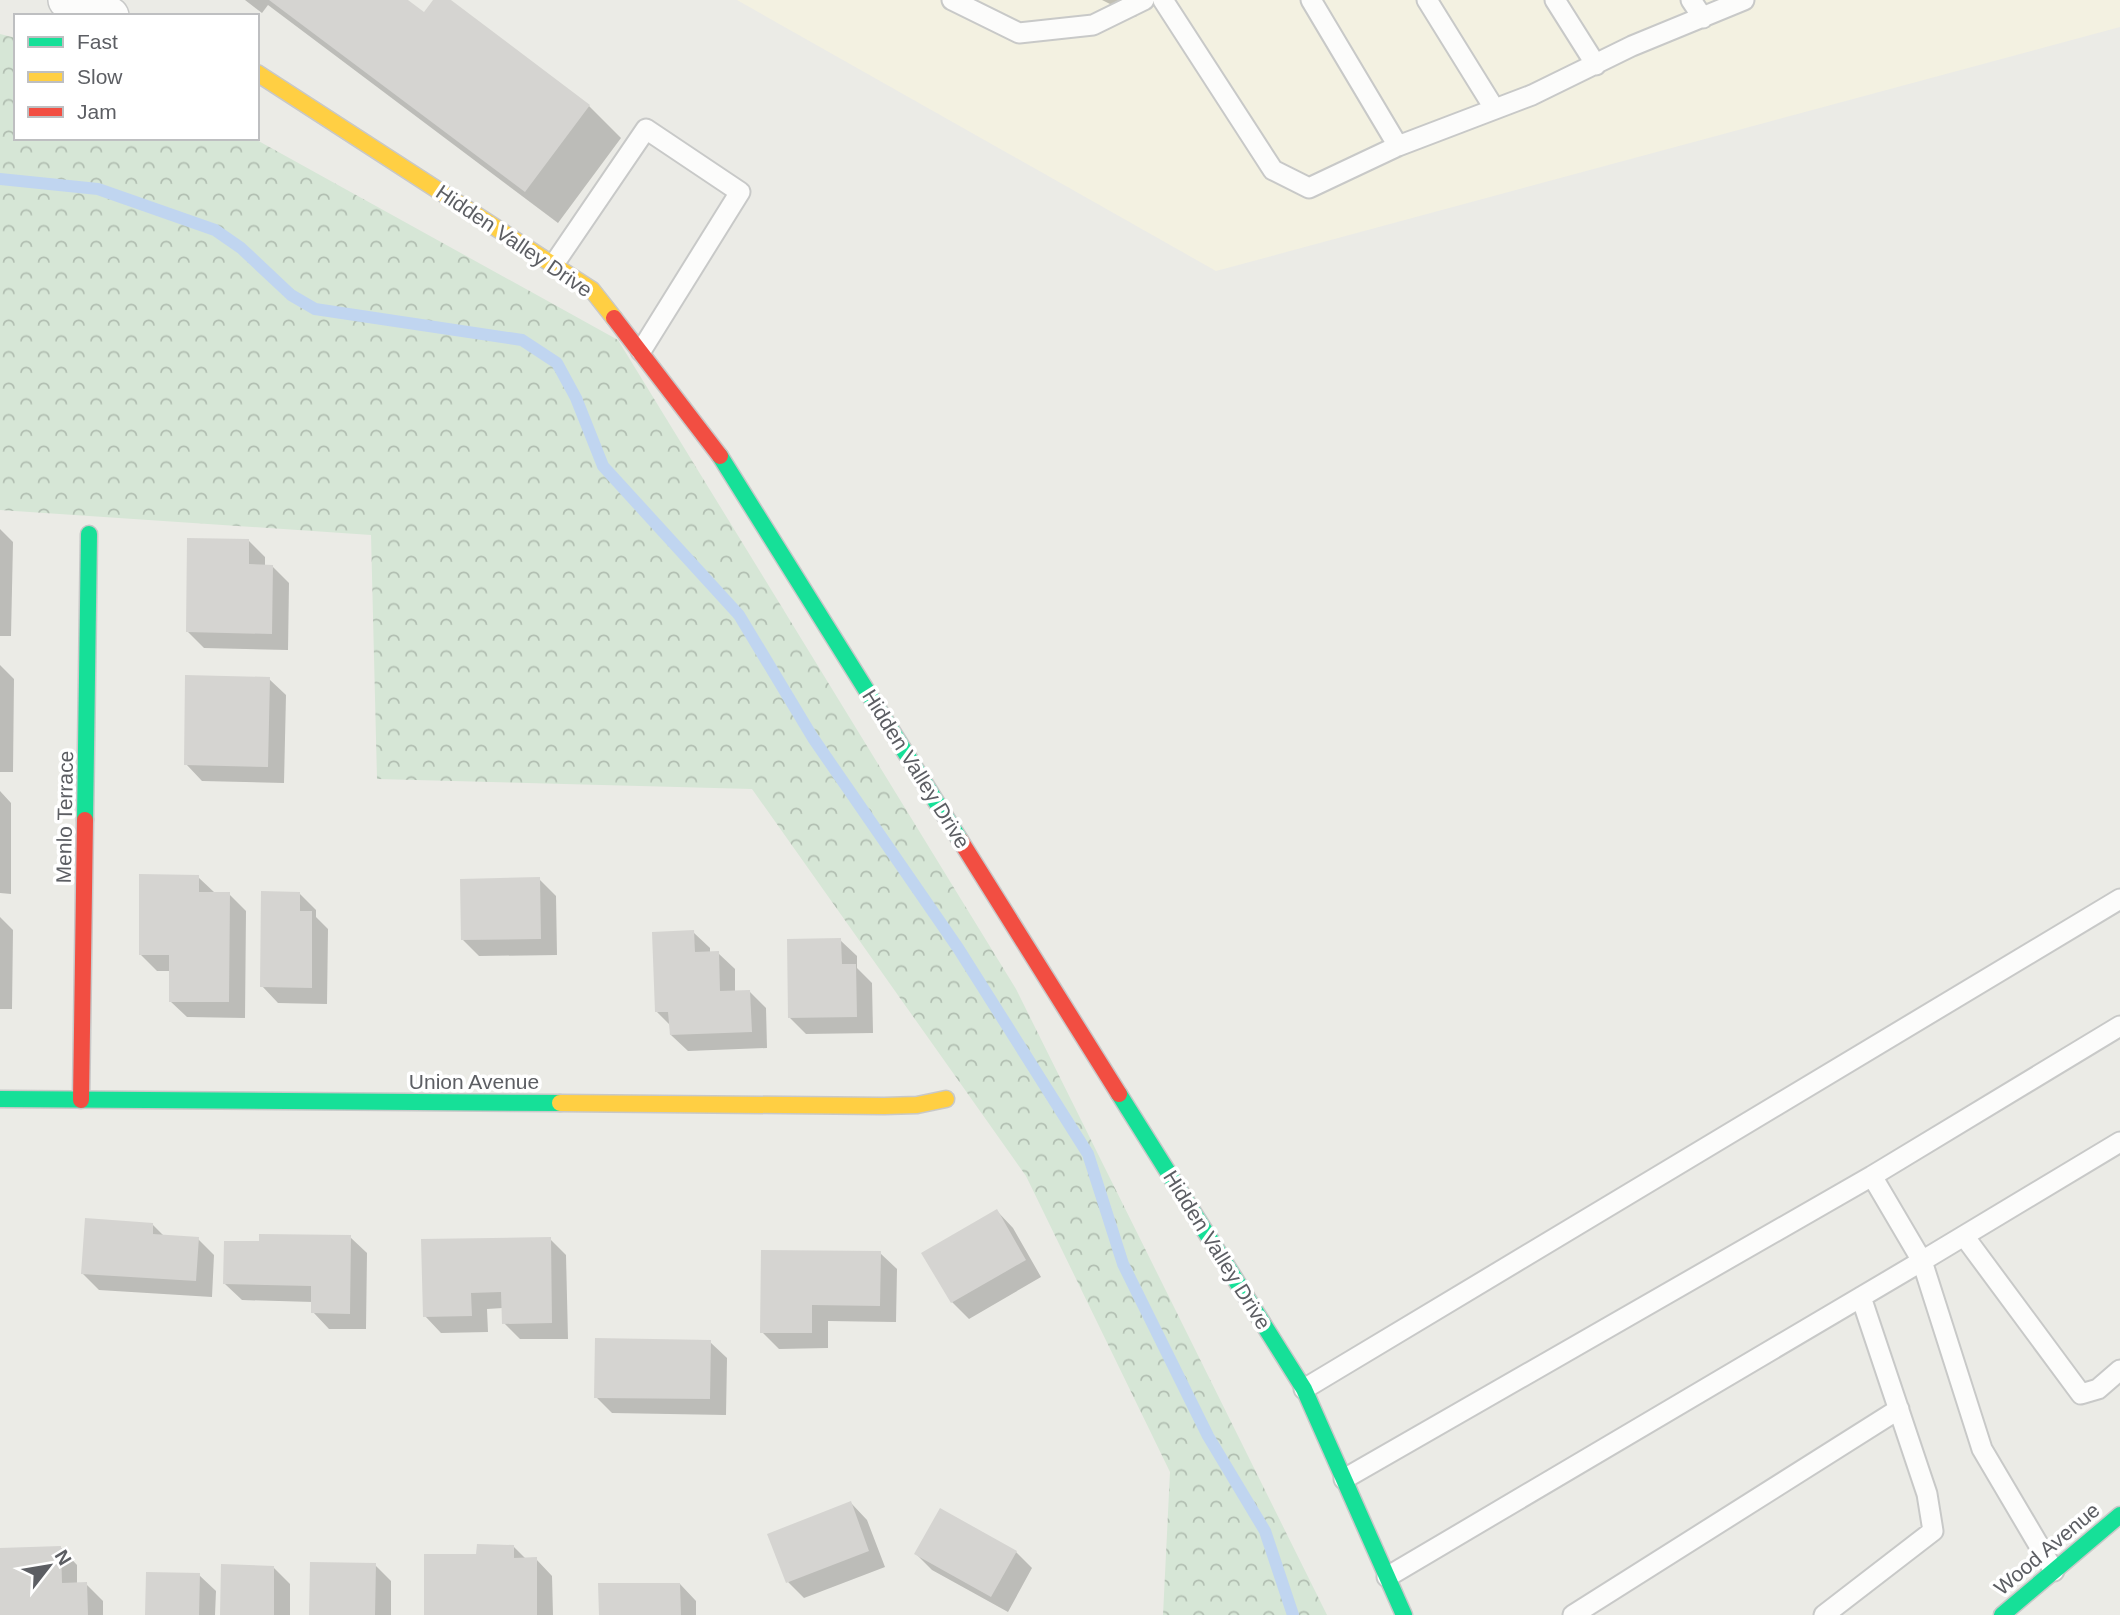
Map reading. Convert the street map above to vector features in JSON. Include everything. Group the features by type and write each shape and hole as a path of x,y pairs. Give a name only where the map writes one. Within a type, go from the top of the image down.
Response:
{"street":[{"path":"67,0 105,14"},
{"name":"Hidden Valley Drive","path":"259,75 592,290 711,442 1304,1389 1404,1615"},
{"name":"Menlo Terrace","path":"81,1100 89,534"},
{"name":"Union Avenue","path":"0,1099 884,1106 917,1105 946,1099"},
{"name":"Wood Avenue","path":"2002,1615 2120,1515"}],"lane":[{"path":"952,0 1019,33 1093,25 1144,0"},
{"path":"1163,0 1273,170 1309,188 1398,146 1532,95 1632,46 1744,0"},
{"path":"1311,0 1398,146"},
{"path":"1427,0 1494,108"},
{"path":"1555,0 1596,65"},
{"path":"1692,0 1703,18"},
{"path":"554,264 646,129 740,192 641,351"},
{"path":"1304,1389 2120,899"},
{"path":"1344,1479 1872,1176 2120,1026"},
{"path":"1387,1577 2120,1142"},
{"path":"1872,1176 1922,1261 1982,1449 2054,1571"},
{"path":"1964,1236 2081,1394 2098,1389 2120,1370"},
{"path":"1824,1615 1933,1531 1927,1494 1861,1297"},
{"path":"1573,1615 1899,1409"}],"shaded area":[{"path":"737,0 2120,0 2120,27 1216,271"}],"green space":[{"path":"0,34 14,38 14,140 257,140 618,340 1016,989 1327,1615 1163,1615 1170,1472 1026,1176 752,789 377,779 371,535 0,510"}],"building":[{"path":"269,0 408,0 424,12 433,0 451,0 590,105 525,192"},
{"path":"187,538 249,539 249,564 273,565 272,634 186,632"},
{"path":"185,675 270,677 268,767 184,765"},
{"path":"139,874 199,875 199,892 230,892 229,1002 169,1002 169,955 139,955"},
{"path":"540,877 541,939 461,940 460,879"},
{"path":"261,891 300,892 300,911 312,911 312,988 260,987"},
{"path":"694,930 695,952 719,951 720,991 750,990 752,1032 670,1035 668,1012 655,1012 652,932"},
{"path":"841,938 842,964 856,964 857,1017 788,1018 787,939"},
{"path":"997,1209 1026,1260 951,1303 921,1253"},
{"path":"85,1218 153,1223 153,1234 199,1237 196,1281 81,1274"},
{"path":"259,1234 351,1235 350,1314 311,1313 311,1286 223,1284 224,1241 259,1241"},
{"path":"551,1237 552,1323 502,1324 501,1292 471,1293 472,1316 423,1317 421,1239"},
{"path":"761,1250 881,1251 880,1306 812,1305 812,1333 760,1333"},
{"path":"595,1338 711,1340 710,1399 594,1398"},
{"path":"851,1501 869,1551 786,1583 767,1534"},
{"path":"940,1508 1017,1551 991,1597 914,1554"},
{"path":"477,1544 514,1545 514,1558 537,1557 537,1615 424,1615 424,1554 476,1554"},
{"path":"61,1546 62,1583 87,1582 88,1615 0,1615 0,1548"},
{"path":"310,1562 376,1563 375,1615 309,1615"},
{"path":"221,1564 274,1566 274,1615 220,1615"},
{"path":"146,1572 200,1573 199,1615 145,1615"},
{"path":"598,1583 680,1583 681,1615 599,1615"}],"waterway":[{"path":"0,179 98,189 215,230 241,248 291,295 315,309 522,340 557,363 576,398 603,466 739,615 813,738 958,948 1088,1154 1123,1264 1208,1436 1265,1531 1293,1615"}],"traffic: fast":[{"path":"720,456 960,840"},
{"path":"85,820 89,534"},
{"path":"1119,1094 1304,1389 1404,1615"},
{"path":"0,1099 560,1103"},
{"path":"2002,1615 2120,1515"}],"traffic: slow":[{"path":"259,74 592,290 614,318"},
{"path":"560,1103 884,1106 917,1105 946,1099"}],"traffic: jam":[{"path":"614,318 720,456"},
{"path":"81,1100 85,820"},
{"path":"960,840 1119,1094"}]}
